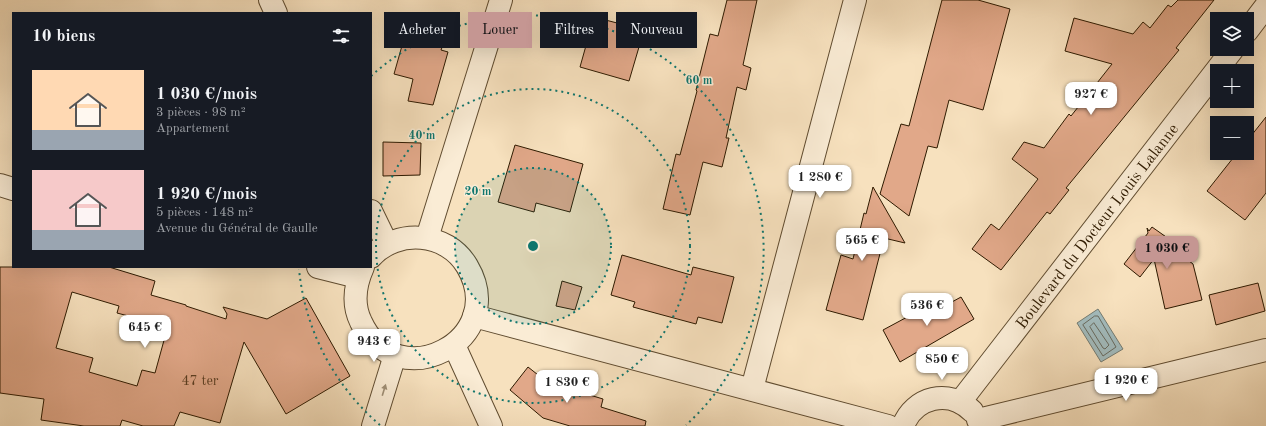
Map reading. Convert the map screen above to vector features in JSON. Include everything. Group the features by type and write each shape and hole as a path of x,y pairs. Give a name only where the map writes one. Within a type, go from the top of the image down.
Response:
{"street":[{"path":"270,0 276,12"},
{"path":"427,238 501,0"},
{"path":"752,389 855,0"},
{"path":"1254,22 1266,6"},
{"name":"Boulevard du Docteur Louis Lalanne","path":"960,402 1228,56"},
{"path":"0,185 12,189"},
{"path":"327,268 361,272 355,296 357,315 365,332 379,346 395,355 416,359 436,355 454,345 467,332 474,316 477,296 473,276 462,258 446,245 427,238 407,238 379,251 372,216"},
{"path":"474,316 888,426"},
{"path":"454,345 492,426"},
{"path":"903,426 906,418 914,408 924,401 936,398 948,398 960,402 968,407 979,423 1266,350"},
{"path":"373,426 395,355"}],"water":[{"path":"1098,309 1123,349 1101,362 1077,323"}],"building":[{"path":"727,0 757,0 743,65 751,68 746,90 737,87 726,138 729,138 722,167 703,162 690,215 663,209 676,154 680,155 710,34 718,36"},
{"path":"942,0 978,0 1010,9 983,110 949,100 937,148 928,146 909,216 880,194 901,124 909,126"},
{"path":"1178,0 1214,0 1176,48 1179,50 1066,188 1069,190 1050,214 1047,212 1001,270 972,249 991,224 999,230 1038,179 1012,159 1024,142 1044,148 1069,114 1071,116 1112,64 1065,51 1074,18 1133,34 1143,22 1150,28 1168,5 1171,7"},
{"path":"608,21 616,23 616,48 639,48 629,81 580,67 585,48 608,48"},
{"path":"401,48 442,48 441,50 448,52 433,105 408,101 413,79 394,74"},
{"path":"1266,117 1266,193 1245,220 1207,191 1231,160 1254,160 1254,132"},
{"path":"383,142 421,143 420,175 383,176"},
{"path":"515,145 583,164 570,212 536,203 534,212 498,202"},
{"path":"873,187 905,243 884,238 863,320 826,310 841,255 853,259 864,213 866,214"},
{"path":"1152,227 1169,239 1166,243 1193,264 1202,300 1165,309 1154,259 1140,277 1124,264 1148,233 1147,228 1149,231"},
{"path":"622,255 691,275 693,267 734,277 722,323 698,317 696,324 633,307 635,302 611,295"},
{"path":"0,267 112,268 155,281 151,295 226,319 227,314 223,307 267,319 306,298 350,376 286,414 244,342 220,423 180,412 174,426 143,426 122,420 120,426 84,426 41,420 44,399 0,393","holes":["72,292 119,306 117,313 155,323 154,329 166,333 155,373 142,370 137,386 89,372 93,358 56,348"]},
{"path":"562,281 582,287 575,310 556,306"},
{"path":"1258,283 1265,311 1216,325 1209,295"},
{"path":"961,297 974,319 900,362 883,330 937,301 941,308"},
{"path":"528,367 547,382 603,399 601,407 646,421 645,426 570,426 543,418 510,390"}]}
